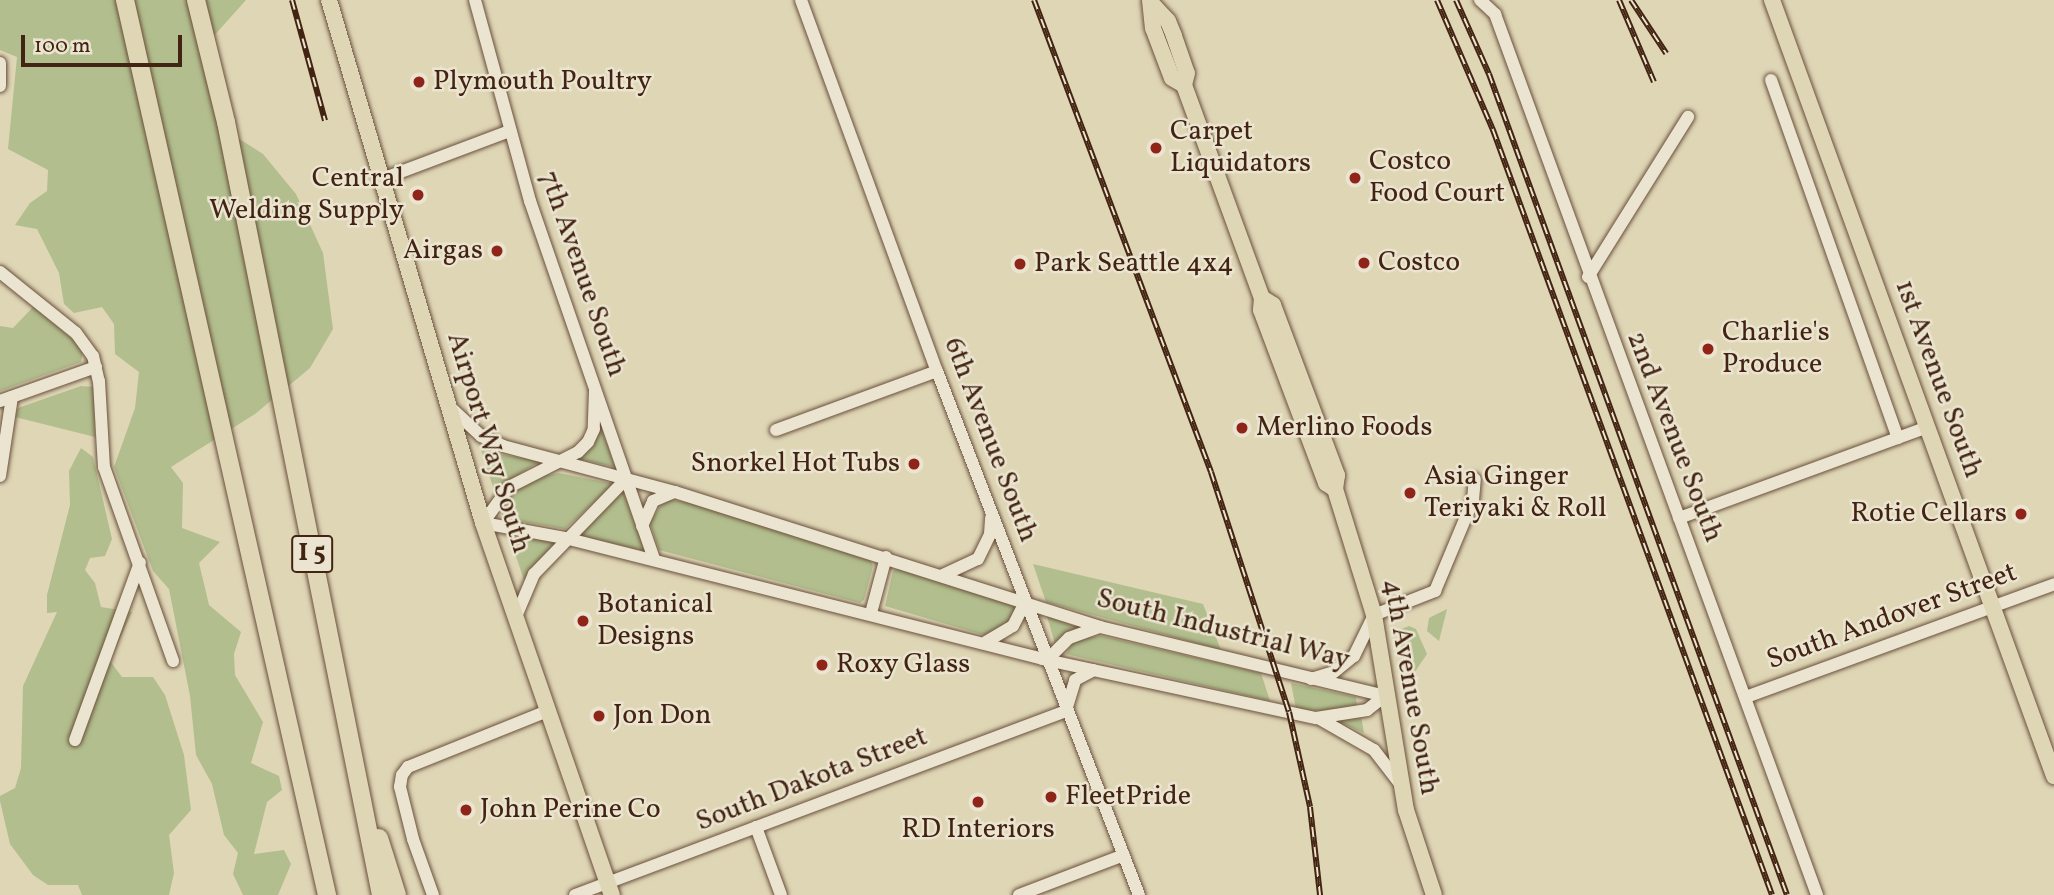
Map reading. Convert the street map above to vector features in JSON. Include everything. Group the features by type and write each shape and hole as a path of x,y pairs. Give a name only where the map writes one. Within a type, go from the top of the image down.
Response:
{"highway":[{"name":"I 5","path":"125,0 327,895"},
{"name":"I 5","path":"196,0 244,212 347,739 381,895"},
{"path":"347,739 397,895"},
{"path":"318,863 320,895"}],"main road":[{"name":"Airport Way South","path":"329,0 484,523 515,620 610,889"},
{"name":"1st Avenue South","path":"1772,0 2054,776"},
{"name":"4th Avenue South","path":"1151,2 1168,21 1187,73 1184,85 1262,298 1261,310 1326,484 1335,489"},
{"name":"4th Avenue South","path":"1262,298 1273,305 1337,475 1335,489 1374,615 1401,785 1434,895"},
{"path":"1290,391 1299,394 1318,442 1325,445"}],"street":[{"name":"7th Avenue South","path":"475,0 510,131 654,560"},
{"name":"6th Avenue South","path":"801,0 937,372 1139,895"},
{"name":"2nd Avenue South","path":"1480,0 1495,14 1588,277 1746,696 1817,895"},
{"path":"0,63 0,86"},
{"name":"1st Avenue South","path":"1771,80 1898,438"},
{"path":"1588,277 1688,117"},
{"path":"382,179 510,131"},
{"path":"0,272 76,333 96,367 104,467 173,661"},
{"path":"0,475 6,399 96,367"},
{"path":"776,430 937,372"},
{"path":"484,523 509,487 559,461 588,442 594,429 596,391"},
{"name":"South Industrial Way","path":"450,407 481,436 559,461 675,492 1026,601 1100,627 1385,696"},
{"path":"1679,518 1928,427"},
{"path":"515,620 534,574 565,538 626,479"},
{"path":"1311,679 1334,672 1354,656 1374,615 1435,592 1469,512 1475,480"},
{"path":"642,529 647,507 661,495 675,492"},
{"path":"942,575 964,569 982,553 992,524 989,507"},
{"name":"South Industrial Way","path":"484,523 565,538 986,642 1048,660 1317,718 1367,710 1385,696"},
{"path":"871,613 886,557"},
{"path":"75,740 140,562"},
{"name":"South Andover Street","path":"1746,696 2054,584"},
{"path":"986,642 1013,626 1026,601"},
{"path":"1048,660 1069,638 1100,627"},
{"path":"1066,711 1075,680 1094,670"},
{"path":"433,895 413,839 400,787 402,775 408,767 547,711"},
{"name":"South Dakota Street","path":"575,895 610,889 756,827 1066,711"},
{"path":"1317,718 1374,750 1401,785"},
{"path":"756,827 782,895"},
{"path":"1018,895 1124,855"}],"green space":[{"path":"0,0 246,0 203,48 222,128 263,154 296,194 323,253 333,329 310,368 255,414 171,467 183,483 182,528 220,542 199,563 209,605 241,632 234,654 235,675 263,722 251,763 279,776 282,790 267,802 254,854 284,850 291,864 278,895 243,895 233,874 238,853 224,835 212,784 196,755 190,696 169,589 153,571 114,467 135,408 139,372 115,354 114,324 102,307 74,313 64,304 59,273 37,229 15,225 30,203 47,191 48,170 8,149 17,57 0,50"},
{"path":"33,307 75,341 83,352 81,362 0,391 0,326 13,328"},
{"path":"81,386 94,387 95,437 15,417 18,408"},
{"path":"601,427 615,467 578,459"},
{"path":"479,444 499,454 540,461 494,490"},
{"path":"81,448 93,457 112,539 105,556 90,558 85,570 95,583 101,607 132,612 110,661 122,677 153,677 165,695 184,755 191,810 169,835 174,873 169,895 82,895 78,885 48,885 33,875 10,844 0,801 0,796 15,788 21,768 23,686 57,612 47,613 47,595 70,505 69,471"},
{"path":"559,473 614,484 565,529 503,518 501,508 516,488 536,477"},
{"path":"623,491 645,551 577,536"},
{"path":"670,500 704,504 870,559 873,566 864,600 860,603 659,550 650,523 661,505"},
{"path":"507,530 558,540 524,580"},
{"path":"1033,564 1203,604 1221,650 1046,602"},
{"path":"898,569 1013,605 1017,615 1008,626 987,636 885,606 893,571"},
{"path":"1447,609 1439,641 1427,631 1429,618"},
{"path":"1047,616 1077,627 1055,644"},
{"path":"1409,626 1416,629 1427,654 1408,682 1399,637 1401,629"},
{"path":"1102,636 1261,673 1270,701 1066,654 1072,643 1084,637"},
{"path":"1291,683 1356,697 1357,706 1334,712 1296,709"},
{"path":"1361,716 1364,733 1337,721"}],"railway":[{"path":"292,0 325,121"},
{"path":"1034,0 1211,472 1289,712 1310,807 1320,895"},
{"path":"1437,0 1493,130 1772,895"},
{"path":"1456,0 1489,74 1787,895"},
{"path":"1619,0 1654,82"},
{"path":"1631,0 1666,53"}],"place":[{"name":"Plymouth Poultry","path":"419,82"},
{"name":"Carpet Liquidators","path":"1156,148"},
{"name":"Costco Food Court","path":"1355,178"},
{"name":"Central Welding Supply","path":"418,195"},
{"name":"Airgas","path":"497,251"},
{"name":"Costco","path":"1364,263"},
{"name":"Park Seattle 4x4","path":"1020,264"},
{"name":"Charlie's Produce","path":"1708,349"},
{"name":"Merlino Foods","path":"1242,428"},
{"name":"Snorkel Hot Tubs","path":"914,464"},
{"name":"Asia Ginger Teriyaki & Roll","path":"1410,493"},
{"name":"Rotie Cellars","path":"2021,514"},
{"name":"Botanical Designs","path":"583,621"},
{"name":"Roxy Glass","path":"822,665"},
{"name":"Jon Don","path":"599,716"},
{"name":"FleetPride","path":"1051,797"},
{"name":"RD Interiors","path":"978,802"},
{"name":"John Perine Co","path":"466,810"}]}
